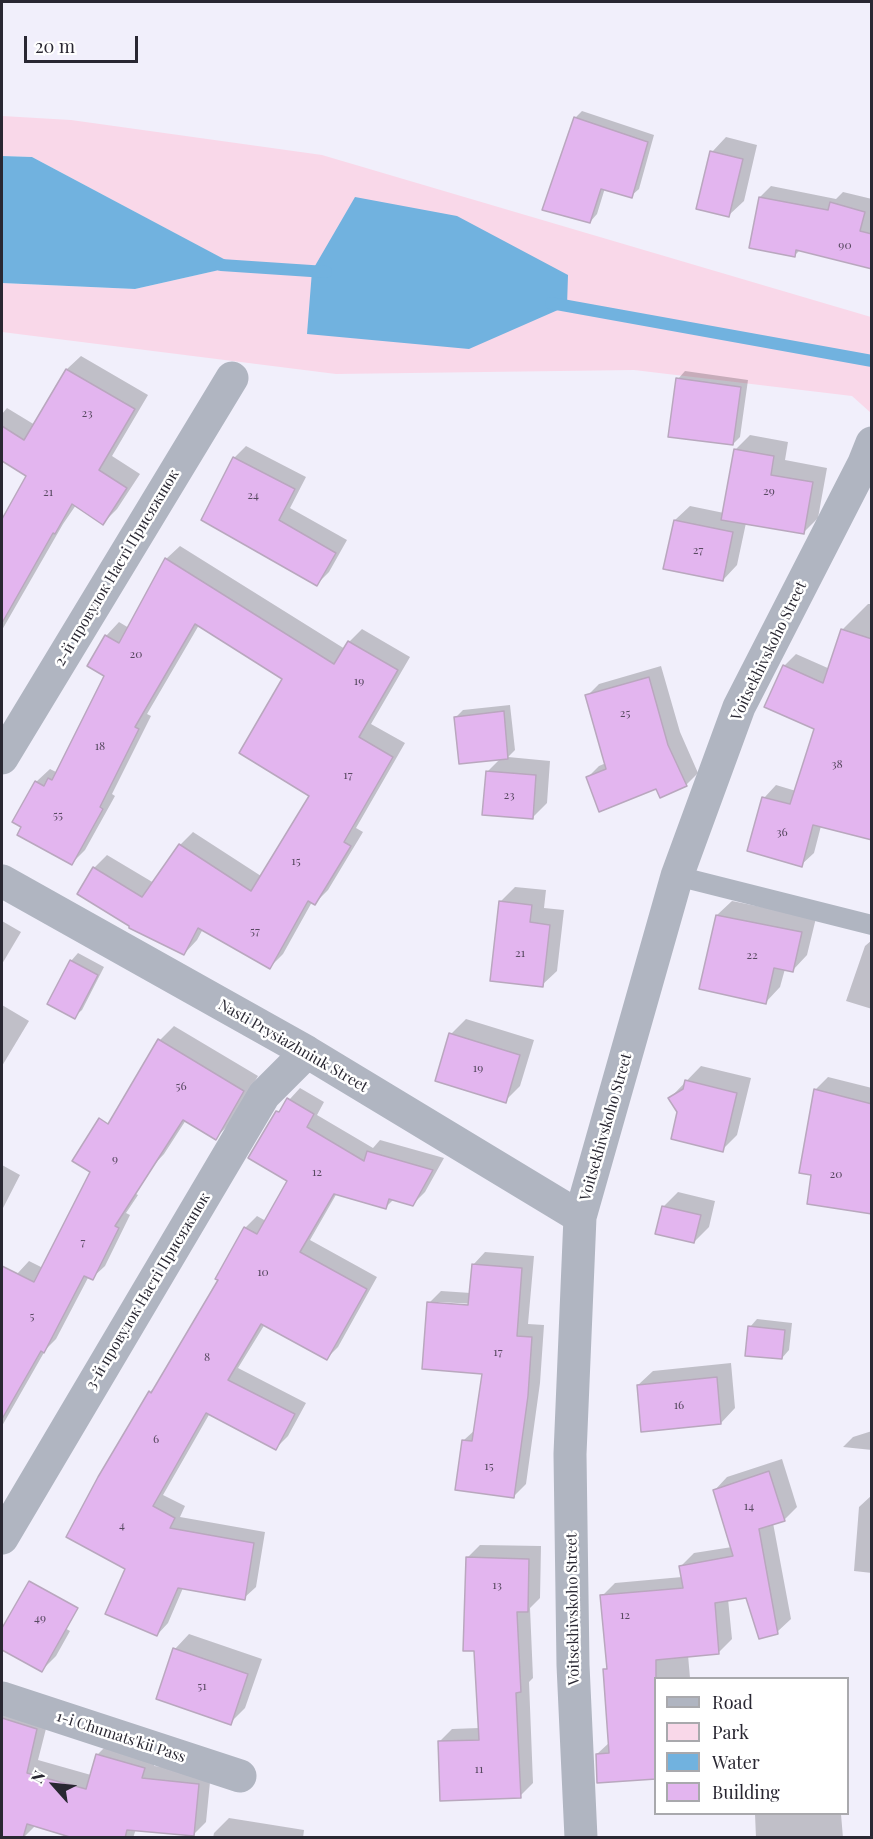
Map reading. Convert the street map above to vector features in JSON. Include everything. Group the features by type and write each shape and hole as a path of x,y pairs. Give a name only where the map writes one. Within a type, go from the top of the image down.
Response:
{"street":[{"name":"2-й провулок Насті Присяжнюк","path":"2,758 232,378"},
{"name":"Voitsekhivskoho Street","path":"582,1838 573,1665 570,1454 580,1217 677,876 739,707 868,453"},
{"name":"Nasti Prysiazhniuk Street","path":"2,880 307,1052 580,1217"},
{"name":"3-й провулок Насті Присяжнюк","path":"2,1538 264,1095 307,1052"},
{"name":"1-i Chumats'kii Pass","path":"2,1698 240,1776"}],"lane":[{"path":"677,876 872,925"}],"green space":[{"path":"2,116 71,120 322,155 871,317 871,413 852,396 634,370 336,374 2,332 2,283 135,289 236,266 32,157 2,156"}],"water":[{"path":"2,156 32,157 237,266 135,289 2,283"},
{"path":"355,197 457,216 568,275 567,306 469,349 307,334 312,271"}],"building":[{"path":"574,117 648,142 632,198 601,189 590,223 542,210"},
{"path":"710,151 743,159 729,217 696,209"},
{"path":"759,197 828,210 830,202 865,212 860,231 872,234 872,269 796,250 795,257 749,248"},
{"path":"66,369 135,409 99,470 127,488 103,525 72,504 2,623 2,519 26,476 2,461 2,426 24,440"},
{"path":"676,378 741,387 733,445 668,437"},
{"path":"734,449 774,456 771,475 813,482 804,534 721,520"},
{"path":"233,457 295,489 279,520 336,553 317,586 201,520"},
{"path":"674,520 733,532 723,581 663,569"},
{"path":"165,558 334,664 348,641 398,670 359,737 393,757 344,842 351,846 315,905 308,901 270,969 198,928 184,955 129,928 77,894 93,867 142,897 179,844 251,891 309,796 239,753 282,679 195,624 135,727 139,729 100,807 103,809 72,865 17,835 21,827 12,822 35,781 44,786 48,778 52,780 104,676 87,666 105,635 119,643"},
{"path":"841,629 872,639 872,840 813,825 802,867 747,851 762,797 790,804 814,729 764,707 783,665 823,683"},
{"path":"649,677 668,745 687,786 660,798 656,789 599,812 586,777 606,769 585,695"},
{"path":"504,711 508,759 459,764 454,717"},
{"path":"486,771 536,775 533,819 482,815"},
{"path":"499,901 532,905 530,922 550,925 543,987 490,981"},
{"path":"716,915 802,932 793,972 774,968 766,1004 699,989"},
{"path":"70,960 98,975 75,1019 47,1004"},
{"path":"449,1033 520,1055 506,1103 435,1081"},
{"path":"158,1039 244,1091 216,1140 183,1120 115,1226 119,1228 93,1280 84,1276 44,1353 41,1351 2,1419 2,1266 34,1282 90,1172 72,1161 99,1118 108,1124"},
{"path":"685,1080 737,1093 723,1152 671,1139 677,1112 668,1098 683,1089"},
{"path":"814,1089 872,1104 872,1214 807,1204 811,1175 799,1173"},
{"path":"287,1098 314,1114 307,1127 364,1161 367,1151 433,1170 413,1206 389,1199 386,1209 334,1194 300,1252 367,1289 327,1360 261,1324 228,1380 295,1414 276,1450 206,1413 153,1506 175,1518 170,1528 254,1543 245,1600 178,1588 157,1636 105,1614 125,1569 66,1537 98,1477 218,1280 215,1279 244,1227 257,1234 287,1181 248,1158 276,1111 279,1112"},
{"path":"662,1206 701,1215 694,1243 655,1234"},
{"path":"472,1264 522,1268 517,1336 532,1337 528,1396 514,1498 455,1490 462,1440 472,1441 482,1374 422,1369 427,1302 468,1305"},
{"path":"748,1326 785,1330 782,1359 745,1356"},
{"path":"717,1377 721,1424 641,1432 637,1385"},
{"path":"769,1471 785,1521 759,1529 778,1634 759,1639 746,1598 715,1603 719,1654 656,1660 654,1779 597,1783 596,1754 609,1753 603,1669 607,1669 600,1595 683,1588 679,1566 733,1556 713,1490"},
{"path":"466,1557 529,1559 528,1612 517,1612 521,1692 516,1693 521,1798 440,1801 438,1741 479,1740 474,1651 463,1651"},
{"path":"29,1581 78,1608 42,1672 2,1650 2,1628"},
{"path":"173,1648 248,1674 231,1725 156,1699"},
{"path":"2,1718 37,1729 27,1773 86,1789 96,1754 145,1768 142,1778 199,1784 194,1836 127,1830 125,1838 73,1838 27,1824 23,1838 2,1838"}],"waterway":[{"path":"221,265 326,272"},
{"path":"551,303 872,361"}]}
